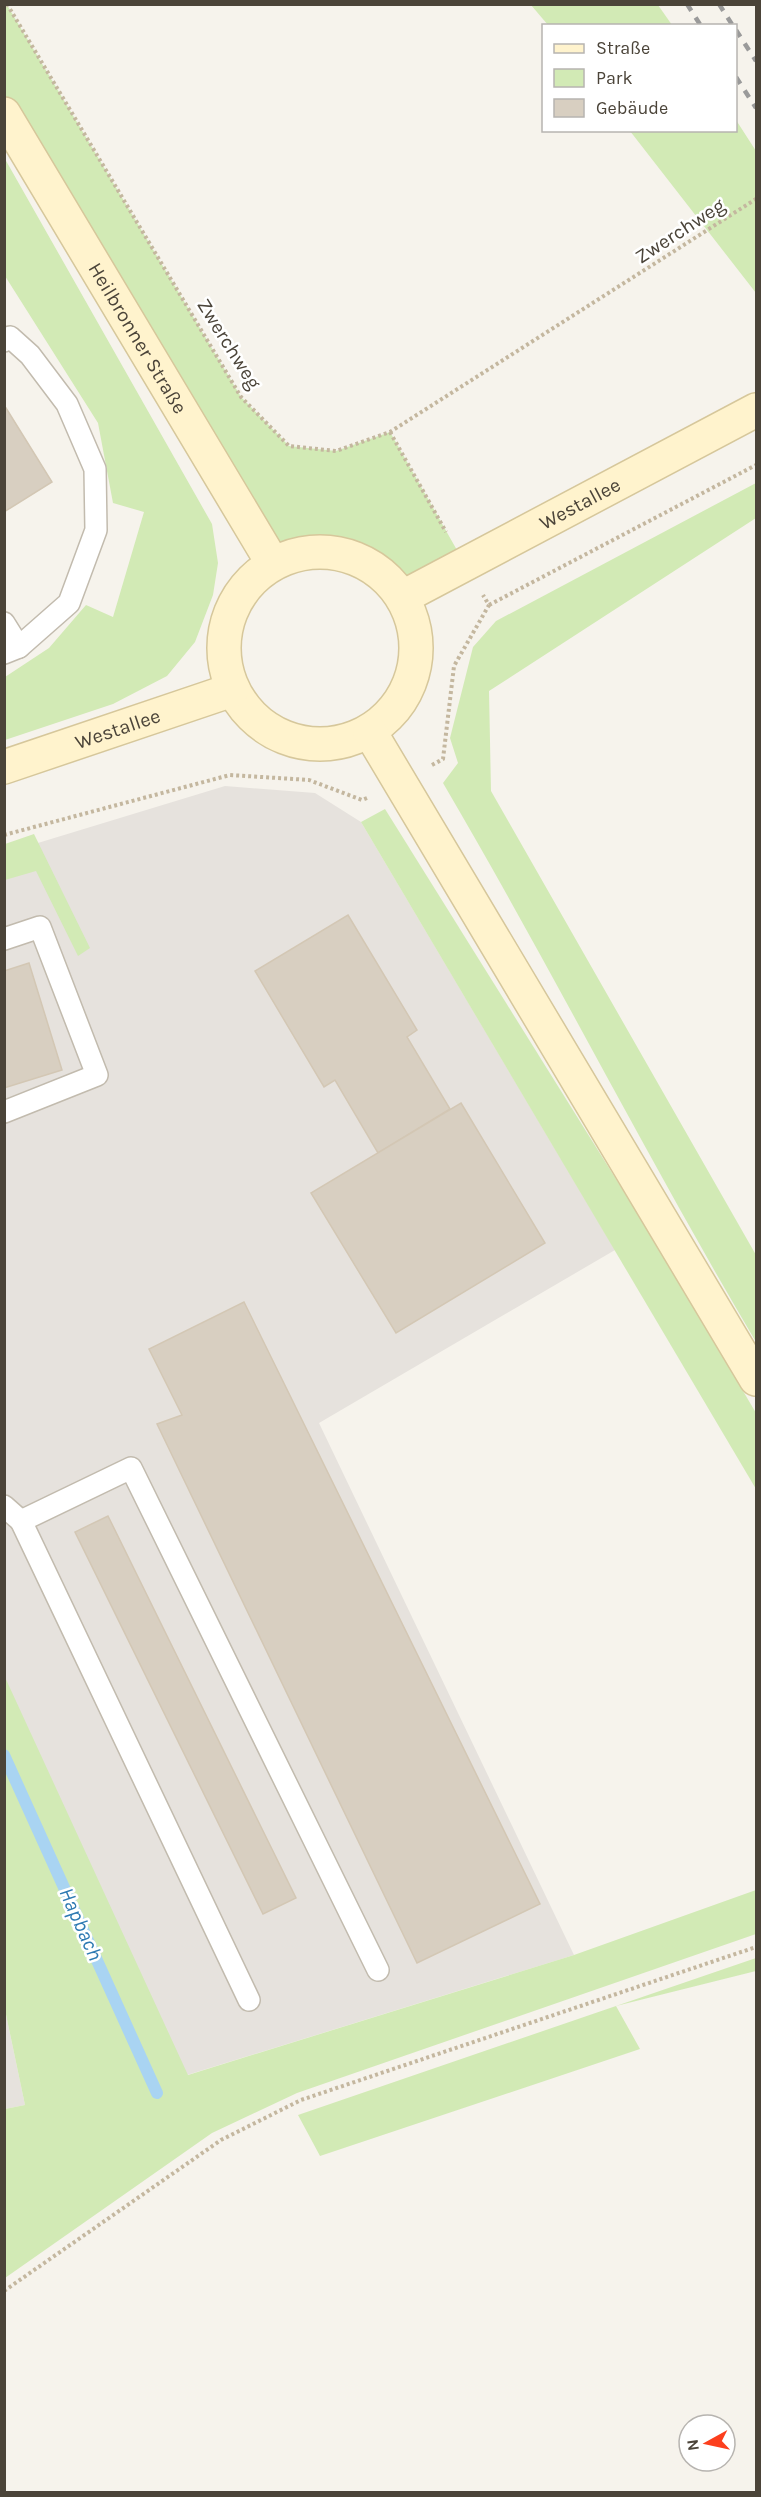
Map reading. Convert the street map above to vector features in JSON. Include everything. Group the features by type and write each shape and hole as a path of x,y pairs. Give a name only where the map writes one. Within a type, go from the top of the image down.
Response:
{"main road":[{"name":"Heilbronner Straße","path":"4,114 272,562"},
{"name":"Westallee","path":"403,597 466,566 756,410"},
{"path":"312,550 347,554 380,571 403,597 416,633 414,671 398,706 370,732 332,745 292,742 256,722 232,690 223,655 227,618 244,586 272,562 312,550"},
{"name":"Westallee","path":"4,767 232,690"},
{"path":"370,732 756,1379"}],"lane":[{"path":"4,340 10,337 30,355 68,404 95,469 96,531 69,603 12,650 4,623"},
{"path":"4,939 40,927 97,1075 4,1112"},
{"path":"21,1521 132,1468 378,1970"},
{"path":"4,1506 21,1521 249,2000"}],"path":[{"name":"Zwerchweg","path":"7,4 241,397 289,446 336,451 390,432 754,200"},
{"path":"390,432 489,605"},
{"path":"4,835 230,775 309,780 362,800 401,783 443,759 454,666 489,605 756,465"},
{"path":"4,2290 221,2140 301,2100 756,1947"}],"shaded area":[{"path":"225,786 315,793 361,822 615,1250 319,1423 574,1955 187,2075 5,1693 5,853"},
{"path":"4,2005 25,2105 5,2109 4,2109"}],"green space":[{"path":"4,5 7,5 241,397 289,446 336,451 390,432 466,566 403,597 384,578 364,563 341,554 309,551 272,562 5,114"},
{"path":"531,5 658,5 671,24 547,24"},
{"path":"737,122 756,151 756,293 631,132 737,132"},
{"path":"5,159 212,524 218,563 213,595 195,642 167,676 113,704 5,740 5,677 49,648 86,605 113,617 144,512 113,503 98,423 5,276"},
{"path":"756,483 756,518 489,691 491,791 756,1255 756,1342 676,1203 443,783 458,763 450,738 473,647 496,621"},
{"path":"385,809 654,1240 756,1413 756,1489 361,822"},
{"path":"34,834 90,948 78,956 36,871 5,880 5,844"},
{"path":"4,1675 188,2075 574,1955 756,1890 756,1934 297,2093 212,2133 5,2278 5,2109 25,2105 4,2005"},
{"path":"756,1958 756,1971 616,2006 640,2049 320,2156 298,2115"}],"building":[{"path":"6,408 52,482 4,512 4,409"},
{"path":"348,915 417,1030 407,1037 450,1109 378,1153 335,1080 324,1087 255,971"},
{"path":"29,963 62,1070 4,1088 4,971"},
{"path":"461,1103 545,1243 396,1333 311,1193"},
{"path":"244,1302 540,1904 417,1963 157,1424 182,1415 149,1349"},
{"path":"108,1516 296,1898 263,1914 75,1532"}],"waterway":[{"name":"Hapbach","path":"4,1755 157,2093"}],"railway":[{"path":"687,4 700,24"},
{"path":"719,4 732,24"},
{"path":"737,32 756,61"},
{"path":"737,79 756,108"}]}
